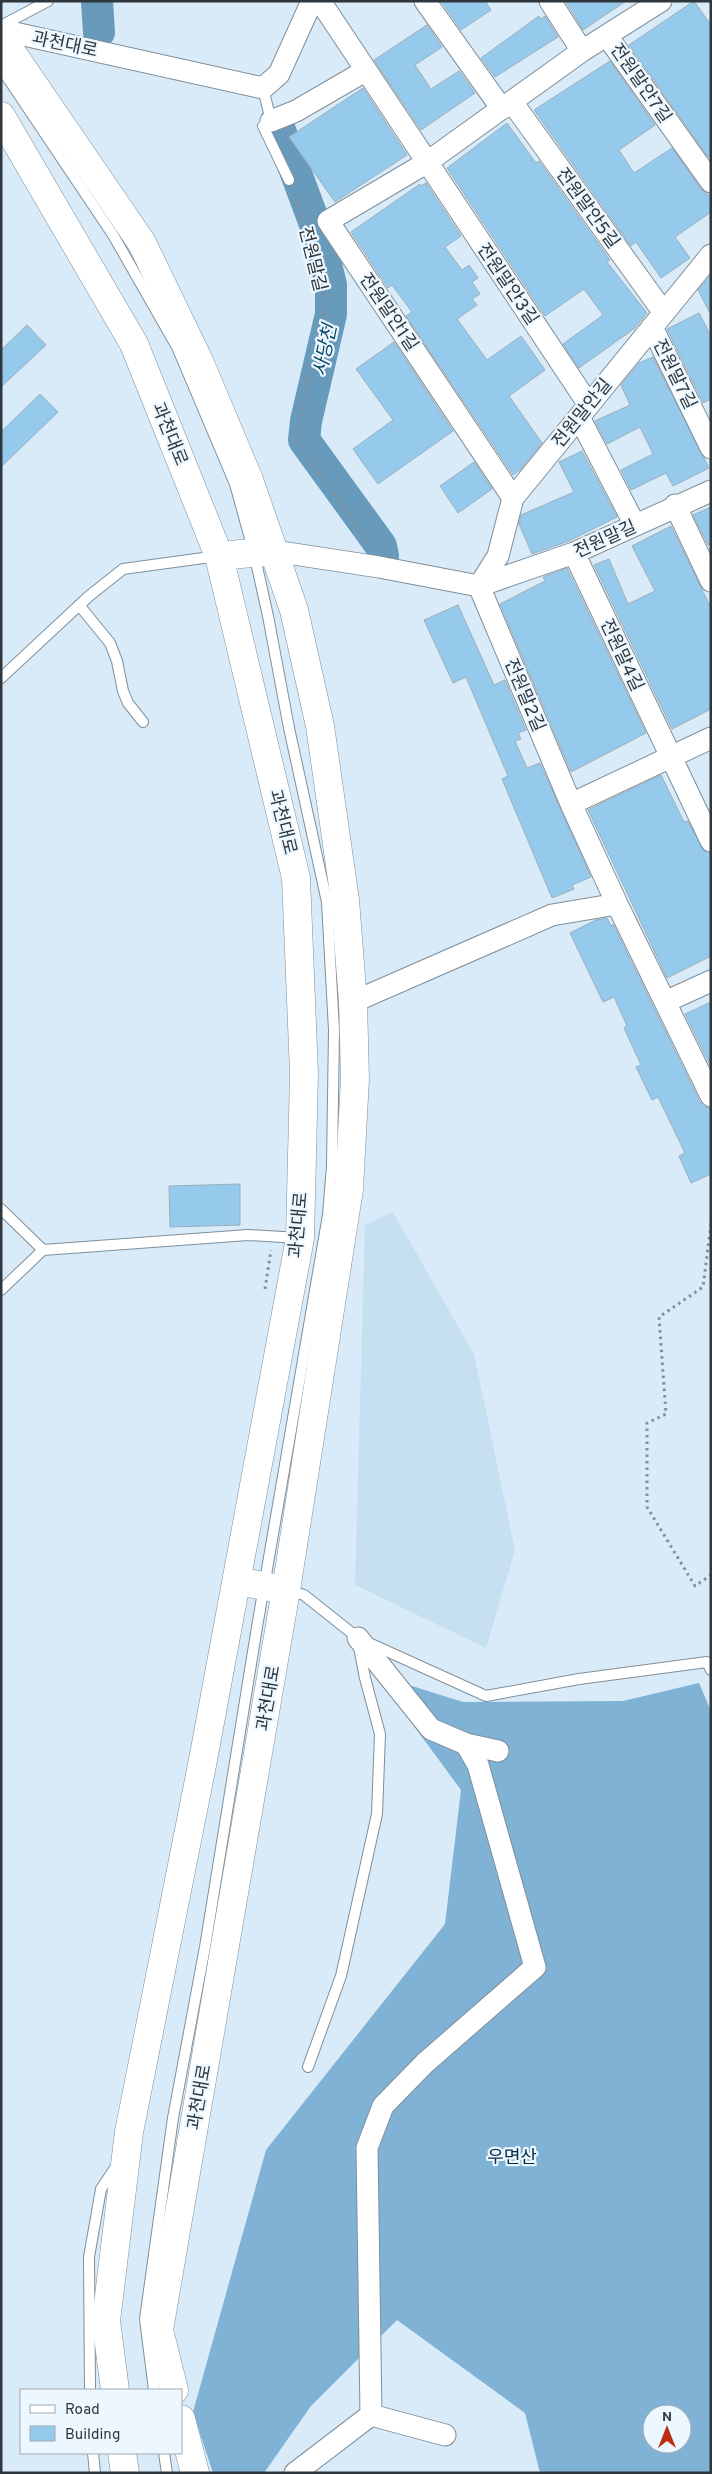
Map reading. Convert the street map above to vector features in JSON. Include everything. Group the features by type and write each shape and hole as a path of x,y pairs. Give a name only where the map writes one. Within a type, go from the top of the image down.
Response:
{"main road":[{"name":"과천대로","path":"1,37 142,242 199,361 249,480 264,552 294,610 320,726 345,900 353,1002 355,1079 349,1189 276,1588 159,2330 174,2389"},
{"name":"과천대로","path":"1,116 134,344 219,556 296,878 304,1073 287,1237 237,1581 127,2150 106,2321 115,2389"},
{"path":"219,556 264,552"},
{"path":"237,1581 276,1588"},
{"path":"182,2423 195,2473"},
{"path":"122,2454 125,2473"}],"street":[{"path":"263,88 279,74 312,1"},
{"name":"전원말안3길","path":"320,1 584,411 636,525"},
{"name":"전원말안5길","path":"424,1 507,106 658,320"},
{"name":"전원말안7길","path":"550,1 582,51"},
{"name":"전원말안7길","path":"661,1 607,36 711,182"},
{"name":"과천대로","path":"1,30 263,88"},
{"path":"426,163 582,51 607,36"},
{"path":"271,121 296,111 365,71"},
{"name":"전원말안1길","path":"426,163 328,221 514,498"},
{"name":"전원말안길","path":"479,586 498,556 514,498 711,255"},
{"name":"전원말7길","path":"658,320 711,448"},
{"name":"전원말길","path":"264,552 379,567 479,586 574,553 676,505 711,491"},
{"path":"676,505 711,581"},
{"name":"전원말4길","path":"574,553 711,841"},
{"name":"전원말2길","path":"479,586 571,804 617,904 711,1096"},
{"path":"571,804 711,738"},
{"path":"353,1002 552,915 617,904"},
{"path":"665,1002 711,981"},
{"path":"358,1638 431,1729 466,1744 498,1751"},
{"path":"370,2415 367,2148 384,2106 425,2063 535,1967 478,1765 466,1744"},
{"path":"370,2415 445,2435"},
{"path":"296,2473 370,2415"}],"lane":[{"path":"1,26 48,1"},
{"path":"1,68 113,234 176,348 264,552 288,728 327,902 334,1030 332,1166 328,1215 276,1588 255,1636 205,1947 184,2054 145,2319 154,2389"},
{"path":"263,88 271,121 263,126 289,180"},
{"path":"1,678 79,605 123,569 219,556"},
{"path":"79,605 110,643 117,661 123,691 128,702 143,722"},
{"path":"1,1209 43,1250"},
{"path":"1,1290 43,1250 248,1235 287,1237"},
{"path":"276,1588 304,1595 358,1638 486,1696 579,1679 707,1662 711,1670"},
{"path":"308,2067 342,1976 377,1814 380,1734 365,1678 358,1638"},
{"path":"90,2389 89,2257 101,2190 127,2150"},
{"path":"93,2454 95,2473"},
{"path":"164,2454 167,2473"}],"path":[{"name":"전원말길","path":"289,180 317,264 323,286 324,303 313,369 299,423 297,442 374,549 379,567"},
{"path":"711,1224 703,1286 659,1317 666,1414 647,1423 647,1507 695,1586 711,1575"},
{"path":"265,1294 287,1237"}],"shaded area":[{"path":"393,1212 474,1354 515,1550 486,1648 355,1585 365,1225"}],"green space":[{"name":"우면산","path":"699,1683 711,1711 711,2473 540,2473 525,2413 397,2320 311,2406 264,2473 213,2473 193,2412 266,2150 445,1924 461,1790 405,1714 412,1686 463,1702 623,1701"}],"building":[{"path":"441,1 485,1 491,10 461,30"},
{"path":"626,1 583,30 566,2"},
{"path":"694,1 711,25 711,155 708,157 629,45"},
{"path":"539,16 541,19 545,16 558,37 495,77 481,58"},
{"path":"427,25 442,47 415,65 431,89 459,71 475,93 421,130 374,60"},
{"path":"610,61 655,125 619,150 634,173 672,148 701,189 711,197 711,212 675,237 690,258 661,278 636,242 631,246 534,110"},
{"path":"363,88 407,155 335,202 289,137"},
{"path":"507,123 536,163 539,161 610,260 607,262 647,313 635,328 579,368 563,344 603,315 584,289 545,316 447,168"},
{"path":"426,183 461,236 445,247 462,270 469,265 478,278 472,282 480,294 472,299 477,305 457,319 487,360 521,336 545,370 509,396 542,443 520,470 513,475 406,316 412,312 392,285 388,288 351,232 420,184 421,186"},
{"path":"711,275 711,315 698,290"},
{"path":"699,313 711,336 711,399 703,403 667,329"},
{"path":"27,325 46,345 1,387 1,350"},
{"path":"394,342 453,431 378,484 353,449 393,420 356,369"},
{"path":"653,357 709,468 673,486 666,473 631,490 621,470 653,454 640,427 607,444 595,421 630,405 621,385 639,363"},
{"path":"40,394 58,412 1,467 1,432"},
{"path":"582,451 617,517 569,541 532,554 519,524 521,515 574,492 559,462"},
{"path":"474,462 492,489 458,513 440,486"},
{"path":"711,507 711,543 708,545 693,515"},
{"path":"671,526 711,608 711,709 672,729 594,565 609,559 628,604 655,591 632,546"},
{"path":"567,568 646,733 571,772 500,604 545,581 543,577"},
{"path":"458,605 494,685 505,680 526,730 518,733 521,739 515,741 527,768 540,763 591,877 572,885 574,889 552,898 502,779 508,776 466,677 453,683 424,620"},
{"path":"661,775 684,822 688,821 704,851 711,853 711,956 667,978 588,810"},
{"path":"607,918 611,926 613,924 700,1102 704,1107 711,1108 711,1174 691,1183 679,1156 685,1153 658,1097 652,1100 636,1067 641,1065 624,1028 627,1026 614,997 603,1002 570,933 596,920"},
{"path":"711,1002 711,1067 685,1014"},
{"path":"240,1184 240,1225 170,1227 169,1186"}],"waterway":[{"name":"사당천","path":"97,1 99,32"},
{"name":"사당천","path":"278,125 319,235 331,285 331,314 306,421 304,440 381,546 383,556"}]}
